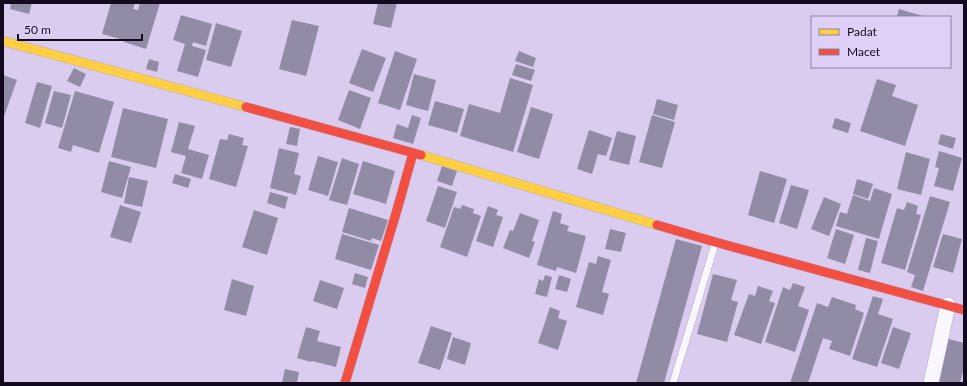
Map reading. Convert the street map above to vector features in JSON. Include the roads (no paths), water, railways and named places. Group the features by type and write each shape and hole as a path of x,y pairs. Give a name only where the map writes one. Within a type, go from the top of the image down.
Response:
{"street":[{"path":"3,41 413,153 715,242 964,310"},
{"path":"344,383 413,153"},
{"path":"931,383 948,306"}],"lane":[{"path":"673,383 715,242"}]}
